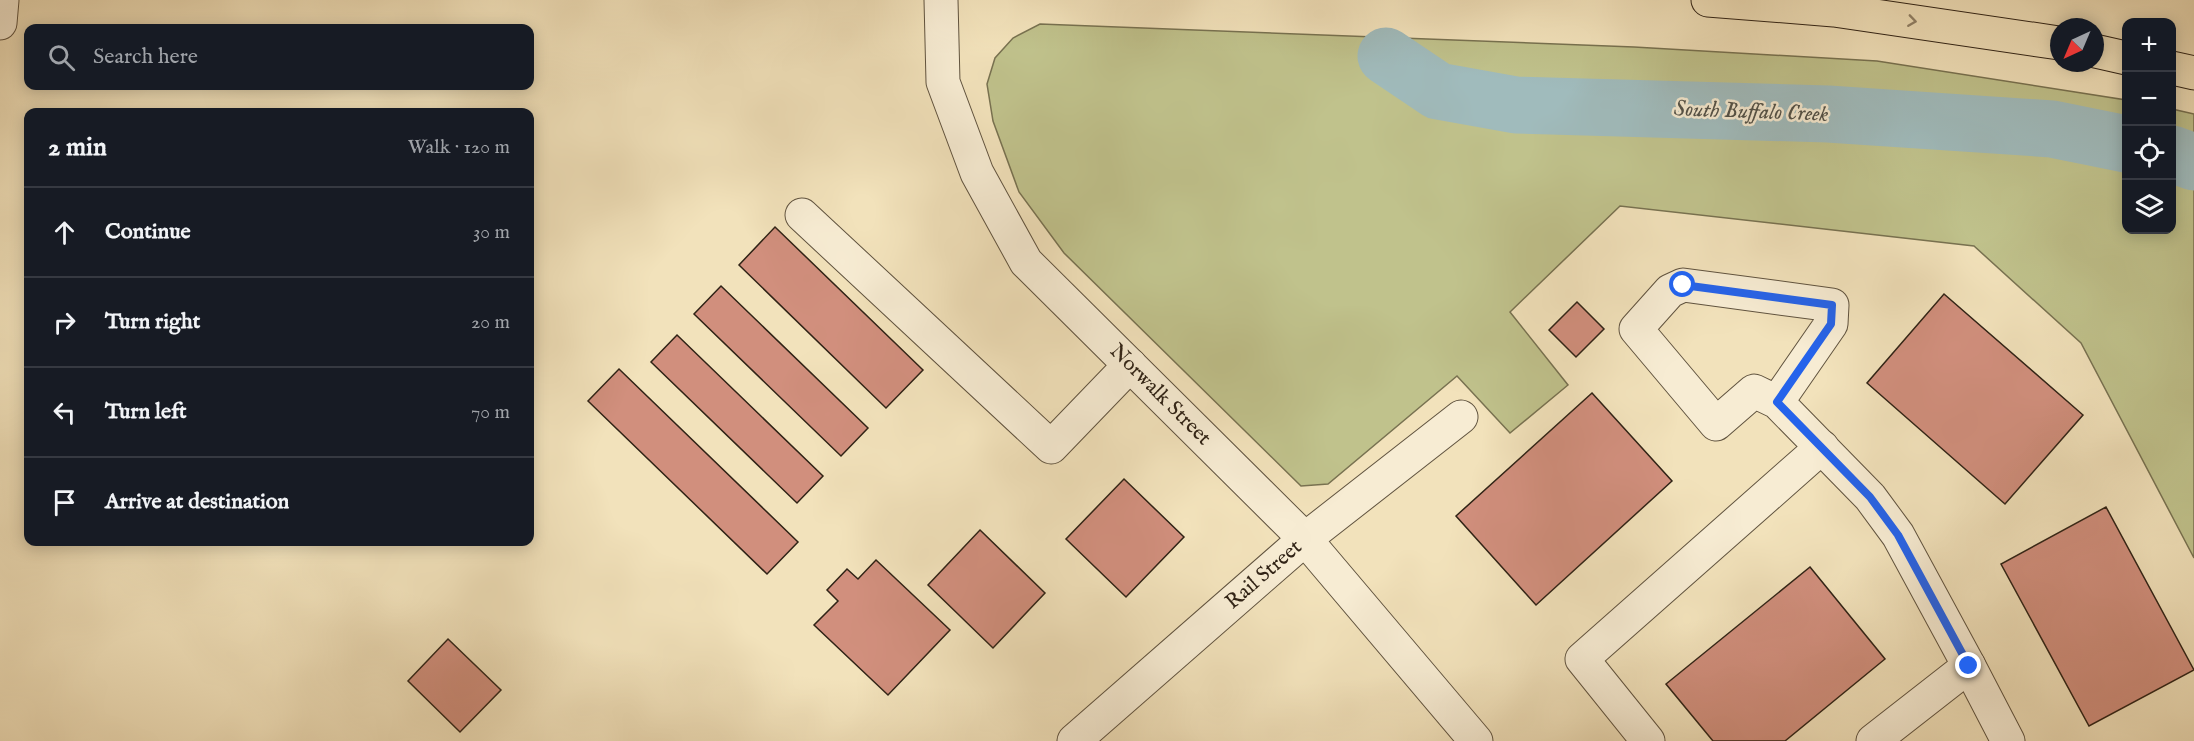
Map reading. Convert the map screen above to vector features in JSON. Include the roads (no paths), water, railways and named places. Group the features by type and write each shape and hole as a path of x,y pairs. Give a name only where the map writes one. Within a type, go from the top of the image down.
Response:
{"highway":[{"path":"1708,0 1834,10 2050,42"},
{"path":"2104,53 2122,57"},
{"path":"2176,69 2194,73"}],"street":[{"path":"0,23 2,0"},
{"name":"Norwalk Street","path":"941,0 943,82 977,173 1026,262 1305,539 1476,741"},
{"path":"802,215 1051,447 1130,365"},
{"path":"1777,402 1831,324 1832,305 1683,285 1670,291 1636,329 1716,424 1754,391 1777,402 1870,497 1898,535 2008,741"},
{"name":"Rail Street","path":"1074,741 1305,539 1461,417"},
{"path":"1648,741 1582,659 1822,447"},
{"path":"1874,741 1969,666"}],"waterway":[{"name":"South Buffalo Creek","path":"1386,56 1438,91 1516,105 1828,114 2052,129 2122,143"},
{"name":"South Buffalo Creek","path":"2176,155 2194,162"}]}
